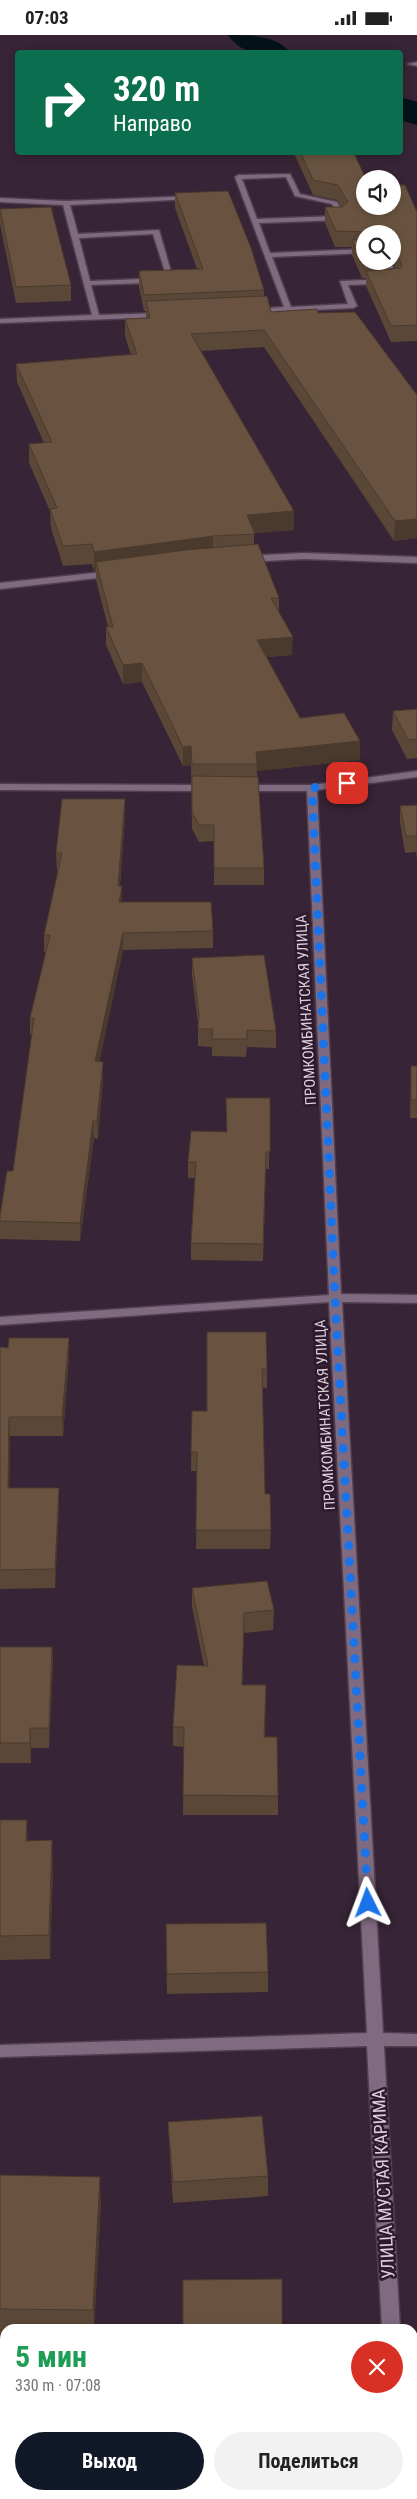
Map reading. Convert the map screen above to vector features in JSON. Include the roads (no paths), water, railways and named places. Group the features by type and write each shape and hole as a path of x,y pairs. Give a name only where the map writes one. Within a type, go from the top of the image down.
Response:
{"street":[{"path":"256,221 342,217 334,203 297,195 288,175 238,177 288,309"},
{"path":"234,195 244,195"},
{"path":"0,200 66,203 205,197"},
{"path":"66,203 96,317"},
{"path":"75,236 156,233 171,280 87,283"},
{"path":"268,255 356,251"},
{"path":"250,311 353,306 343,283 396,281 390,270"},
{"path":"0,321 173,314"},
{"path":"240,559 304,556 417,560"},
{"path":"0,586 118,573"},
{"path":"234,788 312,788 417,774"},
{"path":"0,787 215,788"},
{"name":"ПРОМКОМБИНАТСКАЯ УЛИЦА","path":"312,788 335,1298 376,2039"},
{"path":"0,1321 335,1298 417,1299"},
{"path":"0,2051 376,2039 417,2040"},
{"name":"УЛИЦА МУСТАЯ КАРИМА","path":"376,2039 391,2324"}],"waterway":[{"path":"245,35 269,50"},
{"path":"403,109 417,114"}]}
